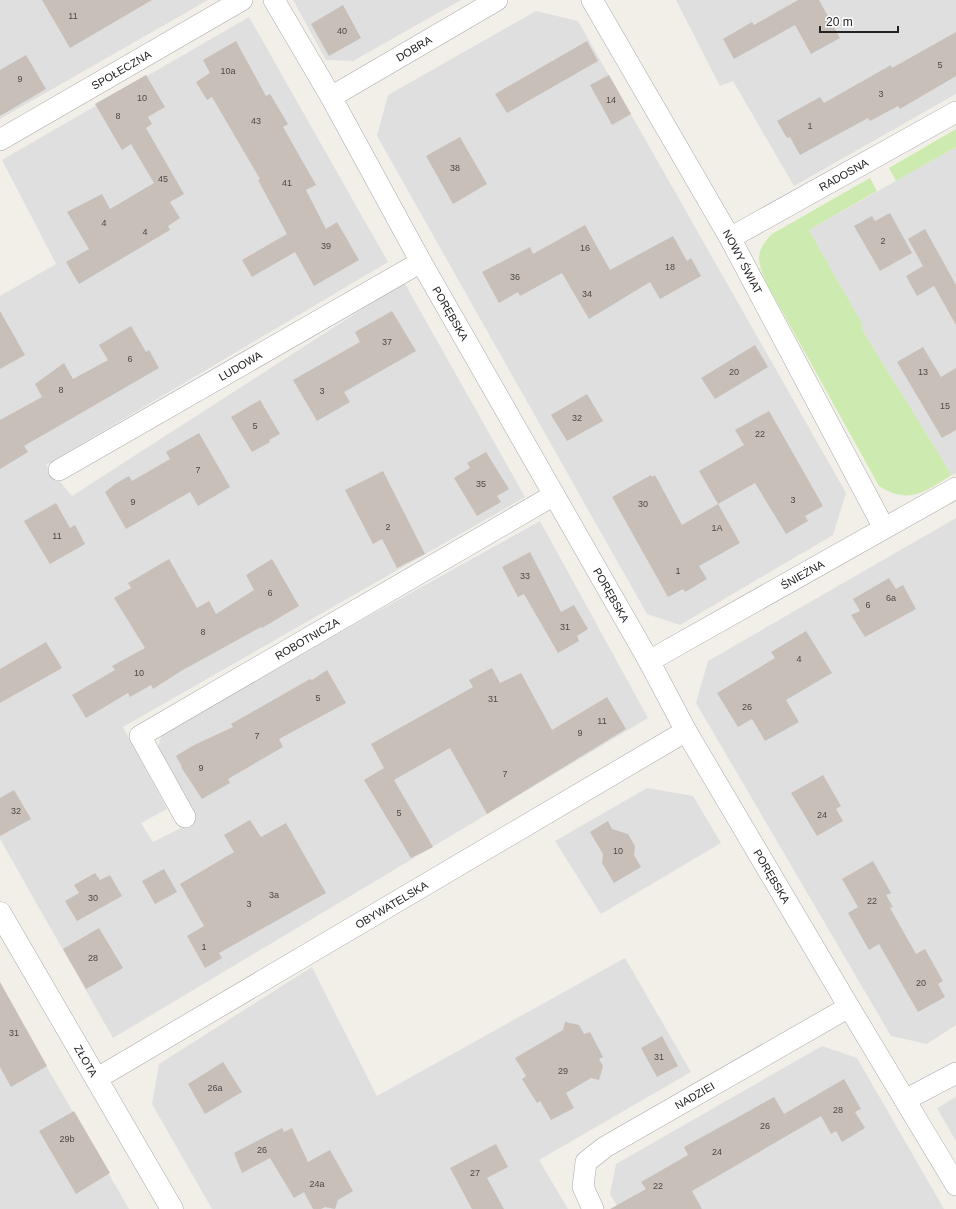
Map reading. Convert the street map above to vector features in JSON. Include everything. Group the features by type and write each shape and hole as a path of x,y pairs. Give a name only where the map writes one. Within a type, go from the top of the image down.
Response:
{"street":[{"name":"SPOŁECZNA","path":"0,140 242,0"},
{"name":"PORĘBSKA","path":"274,0 331,97 421,262 649,661 686,731 956,1185"},
{"name":"DOBRA","path":"331,97 497,0"},
{"name":"NOWY ŚWIAT","path":"592,0 730,238 884,528"},
{"name":"RADOSNA","path":"730,238 956,112"},
{"name":"LUDOWA","path":"59,470 421,262"},
{"name":"ŚNIEŻNA","path":"649,661 956,488"},
{"name":"ROBOTNICZA","path":"185,817 140,736 554,495"},
{"name":"OBYWATELSKA","path":"96,1079 686,731"},
{"name":"ZŁOTA","path":"0,913 172,1209"},
{"name":"NADZIEI","path":"593,1209 583,1187 586,1162 605,1147 849,1007"},
{"path":"905,1100 956,1073"}],"shaded area":[{"path":"0,0 208,0 0,119"},
{"path":"293,0 461,0 353,61 326,60"},
{"path":"676,0 956,0 956,94 794,186 733,81 720,86"},
{"path":"536,11 578,21 846,493 833,535 680,625 647,614 377,136 388,95"},
{"path":"249,17 388,262 46,465 72,496 404,282 525,497 123,727 167,809 141,823 153,842 195,821 156,753 163,731 540,521 648,718 113,1038 0,839 0,296 56,264 2,160"},
{"path":"956,147 956,473 952,475 863,331 862,323 809,230"},
{"path":"956,518 956,1025 927,1044 891,1036 696,703 708,661"},
{"path":"647,788 693,796 721,843 601,914 555,841"},
{"path":"625,958 691,1072 539,1160 568,1209 212,1209 152,1104 159,1064 312,967 377,1096"},
{"path":"0,986 129,1209 0,1209"},
{"path":"822,1046 857,1058 944,1209 619,1209 610,1194 616,1164"},
{"path":"956,1097 956,1141 937,1108"}],"green space":[{"path":"956,129 956,147 896,181 889,168"},
{"path":"870,178 877,191 809,230 862,323 863,331 952,475 933,487 917,494 899,495 879,486 767,284 759,263 762,246 772,234"}],"building":[{"path":"42,0 152,0 70,48"},
{"path":"798,0 819,0 840,38 811,54 795,25 734,59 723,39 752,22 754,25"},
{"path":"343,5 361,38 329,56 311,24"},
{"path":"956,32 956,76 900,109 898,106 870,121 868,118 800,155 790,137 787,138 777,121 820,97 824,103 891,65 892,68"},
{"path":"236,41 266,96 270,94 288,124 283,127 316,185 306,190 326,229 337,222 359,260 314,286 295,252 252,277 242,260 287,234 258,180 260,179 212,97 207,100 196,82 210,73 203,60"},
{"path":"587,41 598,61 507,113 495,94"},
{"path":"26,55 46,89 0,116 0,70"},
{"path":"146,75 165,107 148,117 152,124 146,128 184,194 170,202 180,218 168,226 170,230 79,284 66,262 89,249 67,212 102,194 110,209 154,183 131,144 122,150 95,104"},
{"path":"609,75 631,114 612,125 590,85"},
{"path":"460,137 487,184 453,204 426,156"},
{"path":"890,213 912,253 880,271 854,226 872,216 875,221"},
{"path":"585,225 610,270 673,236 687,261 691,258 701,276 660,299 650,282 589,319 562,273 520,296 518,292 499,303 482,272 530,247 533,254"},
{"path":"925,229 956,285 956,325 934,286 917,296 906,276 923,266 908,239"},
{"path":"0,311 25,355 0,369"},
{"path":"392,311 416,351 344,392 350,402 317,421 293,380 360,342 355,332"},
{"path":"131,326 146,352 149,350 159,368 24,446 28,452 0,469 0,420 42,397 35,384 64,363 73,379 108,360 99,345"},
{"path":"755,345 768,367 715,399 701,378"},
{"path":"923,347 941,377 956,368 956,430 942,438 897,362"},
{"path":"587,394 603,421 567,441 551,415"},
{"path":"260,400 280,434 269,440 270,442 252,452 231,417"},
{"path":"769,411 823,506 805,516 808,521 786,534 755,483 718,504 699,471 744,445 735,430"},
{"path":"199,433 230,487 198,506 190,492 126,529 105,492 129,476 132,481 170,459 166,452"},
{"path":"486,452 509,489 497,496 501,502 477,516 454,478 470,468 467,463"},
{"path":"383,471 425,554 397,568 382,539 373,544 345,490"},
{"path":"651,475 652,477 655,475 682,525 718,504 740,543 699,566 707,579 685,592 683,589 668,597 612,497"},
{"path":"56,503 70,528 75,525 85,544 50,564 24,521"},
{"path":"530,552 561,612 574,605 588,629 577,636 579,641 558,653 524,594 518,597 502,567"},
{"path":"169,559 197,608 209,601 216,614 254,590 246,575 272,559 299,606 262,628 261,627 181,671 153,689 151,685 130,697 128,693 86,718 72,695 115,670 112,666 145,648 114,598 131,588 128,583"},
{"path":"889,578 896,589 903,585 916,609 865,637 851,615 860,611 853,599"},
{"path":"806,631 832,673 786,700 799,722 765,741 752,719 738,727 717,693 775,658 771,652"},
{"path":"46,642 62,668 0,703 0,669"},
{"path":"492,668 500,683 521,673 552,730 607,697 626,729 487,814 450,748 394,780 433,847 411,858 364,780 384,768 371,744 473,687 469,680"},
{"path":"327,670 346,703 279,739 283,747 228,779 230,783 202,799 181,767 176,756 194,745 233,727 231,724 310,679 312,680"},
{"path":"823,775 841,806 836,809 843,821 817,836 791,793"},
{"path":"14,790 31,819 0,836 0,798"},
{"path":"250,820 261,837 286,823 326,893 219,953 222,958 205,968 187,936 204,926 180,884 234,852 224,835"},
{"path":"608,821 612,829 628,834 635,846 634,855 641,867 614,883 602,863 603,854 590,832"},
{"path":"873,861 891,893 886,895 893,907 890,908 916,954 925,949 943,981 938,984 945,997 918,1012 879,944 869,950 848,913 858,907 842,879"},
{"path":"164,869 177,892 155,904 142,881"},
{"path":"95,873 100,880 110,875 122,896 77,921 65,901 79,893 74,885"},
{"path":"99,928 123,968 86,989 63,949"},
{"path":"0,982 47,1066 11,1087 0,1067"},
{"path":"565,1022 579,1025 584,1034 590,1032 603,1057 599,1059 603,1066 599,1080 591,1078 566,1093 574,1108 551,1120 540,1101 537,1103 522,1079 526,1076 515,1058 563,1030"},
{"path":"662,1036 678,1066 657,1077 641,1048"},
{"path":"223,1062 242,1092 205,1114 188,1084"},
{"path":"844,1079 861,1109 855,1112 865,1128 842,1142 836,1131 831,1134 821,1116 692,1191 702,1209 610,1209 646,1189 641,1182 688,1155 684,1147 774,1097 784,1114"},
{"path":"74,1111 110,1173 76,1194 39,1131"},
{"path":"282,1128 284,1132 292,1128 308,1162 330,1150 353,1191 338,1200 335,1209 325,1207 321,1209 313,1209 304,1192 294,1198 270,1158 242,1173 234,1153"},
{"path":"496,1144 508,1167 487,1178 504,1209 472,1209 450,1168"}]}
